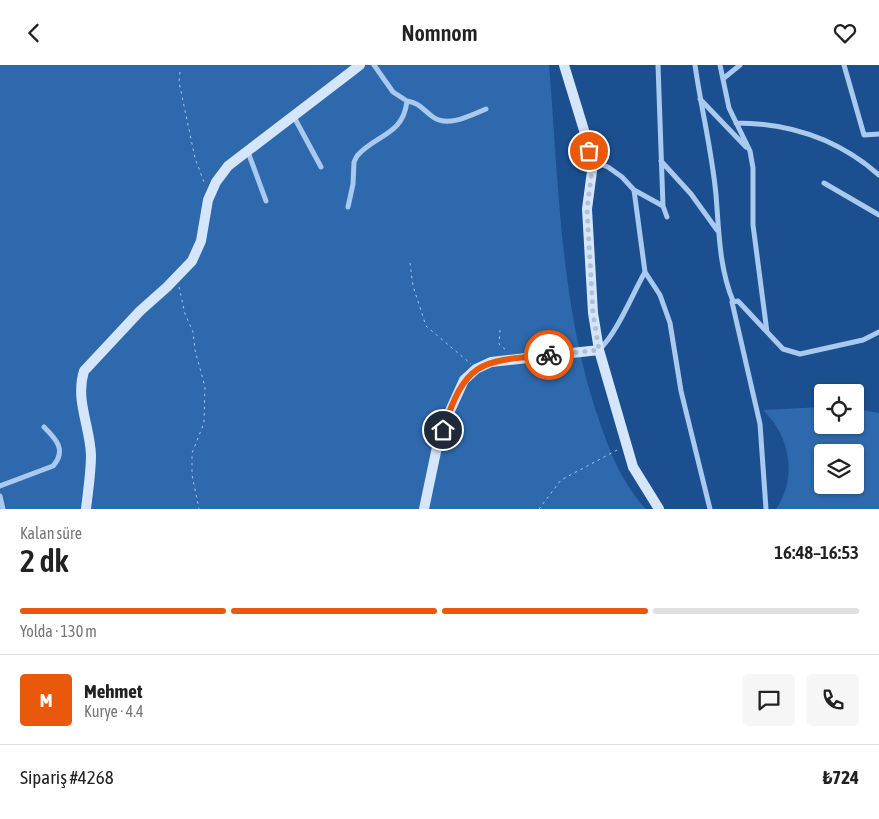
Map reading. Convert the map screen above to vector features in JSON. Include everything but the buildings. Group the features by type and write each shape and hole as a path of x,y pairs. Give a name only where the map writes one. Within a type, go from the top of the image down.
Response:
{"street":[{"path":"86,509 91,455 80,397 80,384 84,371 140,311 192,261 201,241 210,195 216,182 228,166 360,65"},
{"path":"374,65 393,93 407,101 422,105 432,116 444,121 486,109"},
{"path":"564,65 587,140 591,161 592,171 587,218 593,313 599,350 614,395 633,467 659,509"},
{"path":"658,65 663,206 667,217"},
{"path":"695,65 716,195 717,231 727,287 733,301 732,305 760,424 766,509"},
{"path":"720,65 729,108 750,151 753,225 767,332"},
{"path":"724,78 740,65"},
{"path":"844,65 864,135 879,134"},
{"path":"700,99 750,151"},
{"path":"348,207 353,184 354,162 357,156 396,128 402,120 407,101"},
{"path":"294,117 321,167"},
{"path":"736,123 766,123 815,135 859,158 879,175"},
{"path":"248,151 266,201"},
{"path":"591,161 608,167 622,177 634,190 663,206"},
{"path":"661,161 691,194 717,231"},
{"path":"824,183 879,215"},
{"path":"634,190 645,272 660,295 670,323 681,391 710,509"},
{"path":"424,509 437,447 449,413 464,380 476,369 491,362 599,350 615,331 645,272"},
{"path":"733,301 739,301 783,349 800,354 863,340 879,332"},
{"path":"0,486 53,466 57,461 60,450 59,445 44,427"},
{"path":"0,496 3,509"}],"path":[{"path":"180,72 179,82 195,158 210,195"},
{"path":"410,263 413,286 426,326 476,369"},
{"path":"177,276 204,387 204,423 192,453 192,475 199,509"},
{"path":"500,330 499,345 518,358"},
{"path":"539,509 561,479 626,445"}],"shaded area":[{"path":"0,65 549,65 563,246 577,336 587,380 600,423 618,469 646,509 0,509"},
{"path":"814,407 814,434 864,434 864,410 879,413 879,509 776,509 783,497 789,470 785,444 772,420 763,410"}],"way so far":[{"path":"549,355 599,350 593,313 587,209 592,171 589,151"}],"route":[{"path":"443,430 464,380 476,369 491,362 549,355"}]}
